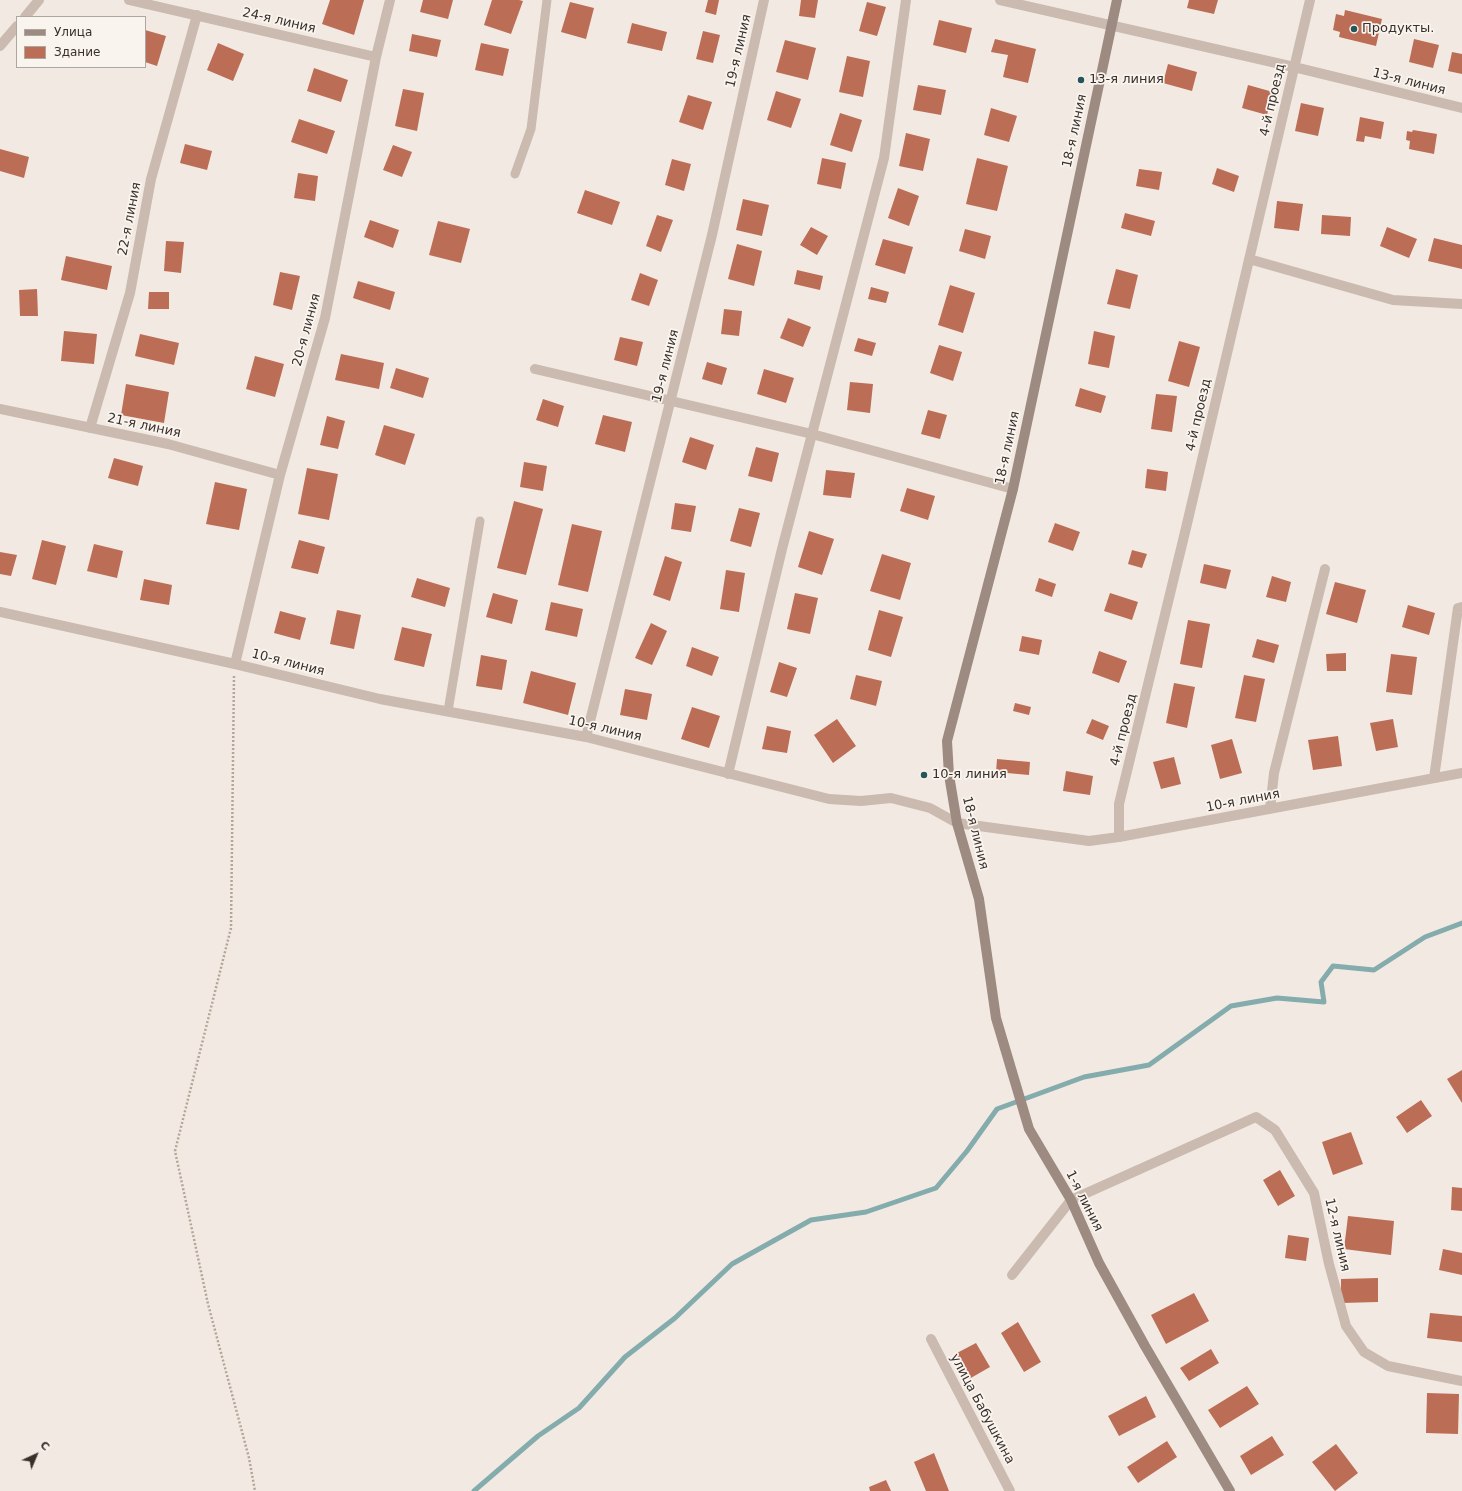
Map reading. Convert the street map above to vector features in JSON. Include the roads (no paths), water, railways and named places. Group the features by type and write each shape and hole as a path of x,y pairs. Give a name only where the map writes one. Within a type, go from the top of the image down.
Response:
{"street":[{"path":"26,16 39,0"},
{"name":"24-я линия","path":"129,0 376,57"},
{"name":"20-я линия","path":"235,664 280,475 325,318 376,57 390,0"},
{"name":"19-я линия","path":"586,737 712,235 764,0"},
{"path":"728,774 782,549 884,158 906,0"},
{"name":"13-я линия","path":"1000,0 1294,67 1462,108"},
{"name":"18-я линия","path":"979,899 957,823 949,775 947,741 1013,489 1117,0"},
{"name":"4-й проезд","path":"1119,837 1119,804 1184,536 1310,0"},
{"name":"22-я линия","path":"90,428 130,293 151,179 197,15"},
{"path":"0,46 16,27"},
{"path":"1249,259 1394,300 1462,304"},
{"path":"535,369 812,434 1013,489"},
{"name":"21-я линия","path":"0,409 168,444 280,475"},
{"path":"1270,809 1274,773 1325,569"},
{"path":"1434,778 1458,608 1462,607"},
{"name":"10-я линия","path":"0,612 235,664 380,699 586,737 829,799 861,801 891,798 930,808 957,823 1089,841 1119,837 1462,773"},
{"name":"1-я линия","path":"979,899 996,1018 1029,1129 1071,1200 1099,1263 1145,1346 1230,1491"},
{"name":"12-я линия","path":"1071,1200 1256,1117 1275,1130 1314,1193 1329,1264 1346,1326 1364,1352 1388,1366 1462,1381"},
{"path":"1012,1276 1071,1200"},
{"name":"улица Бабушкина","path":"931,1339 1010,1491"}],"lane":[{"path":"515,174 531,129 547,0"},
{"path":"448,711 480,521"}],"waterway":[{"path":"474,1491 538,1436 579,1408 625,1357 675,1318 732,1264 811,1220 866,1212 936,1188 967,1151 997,1109 1084,1077 1149,1065 1231,1006 1277,998 1324,1002 1321,982 1333,966 1374,970 1425,937 1462,923"}],"place":[{"name":"Продукты.","path":"1354,29"},
{"name":"13-я линия","path":"1081,80"},
{"name":"10-я линия","path":"924,775"}]}
